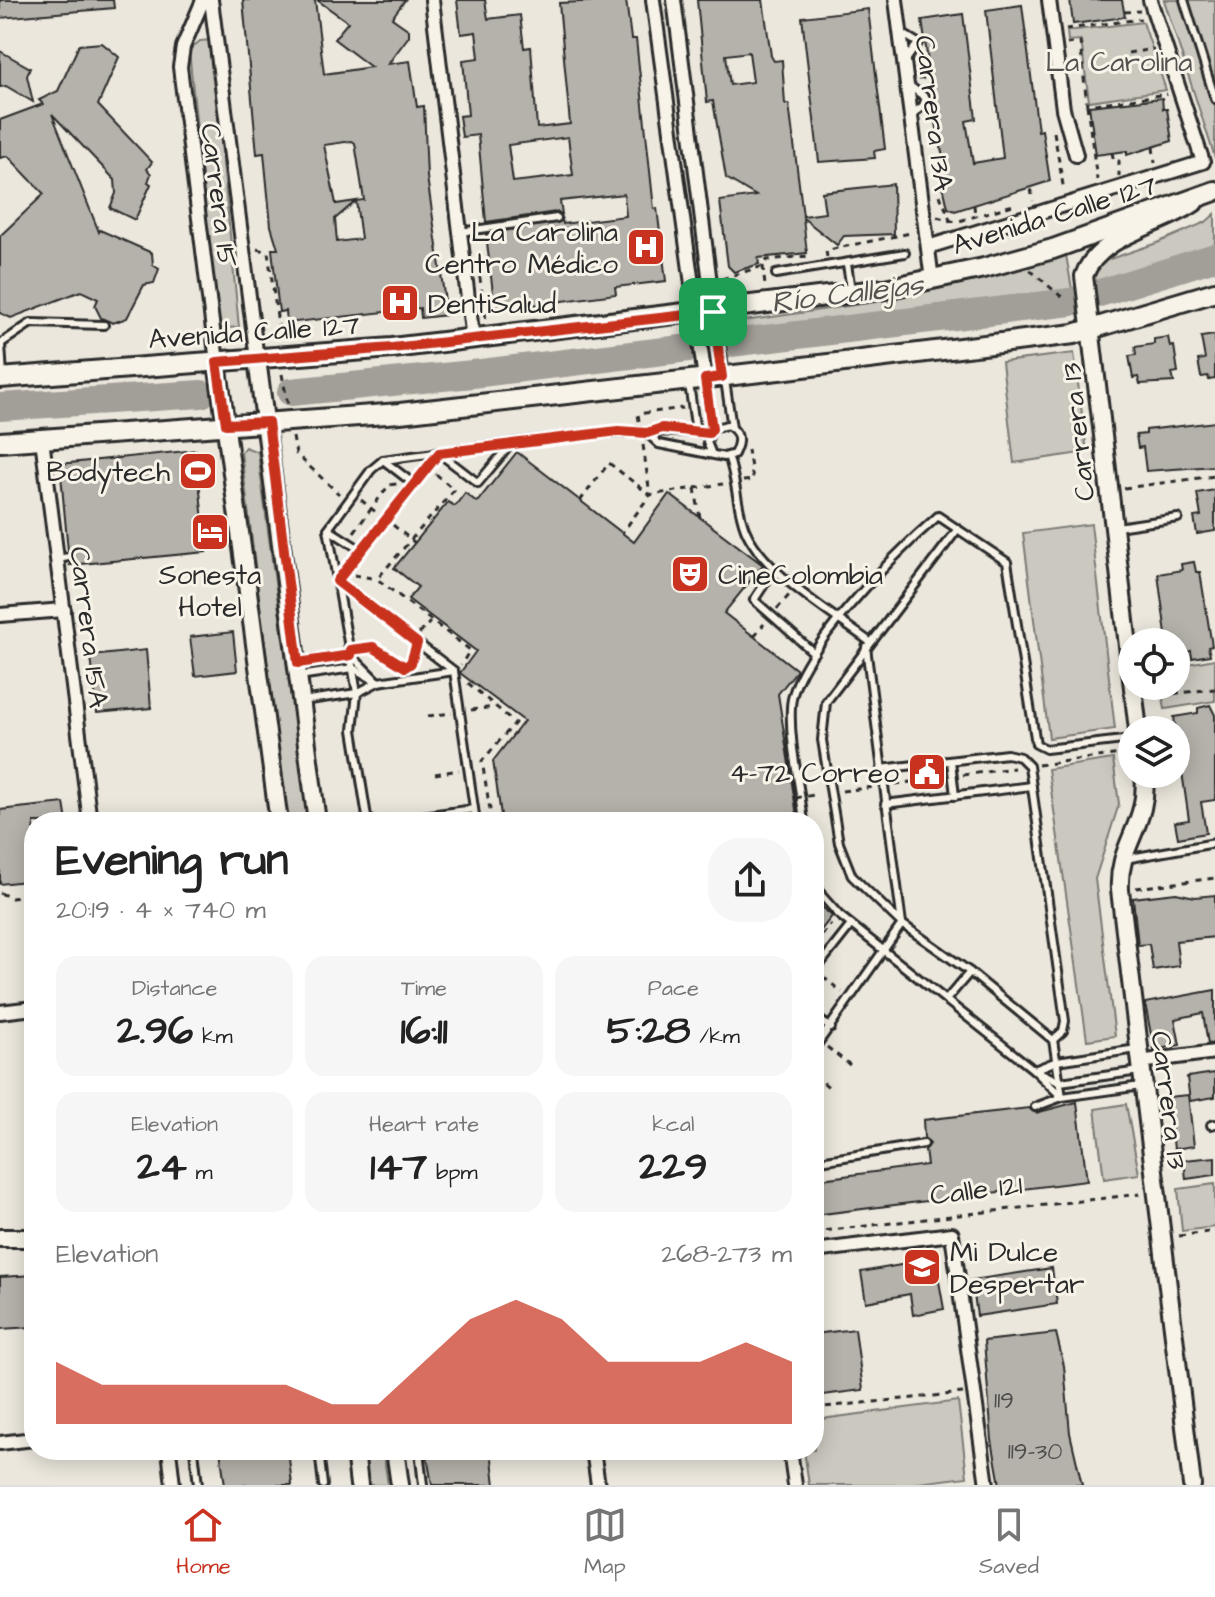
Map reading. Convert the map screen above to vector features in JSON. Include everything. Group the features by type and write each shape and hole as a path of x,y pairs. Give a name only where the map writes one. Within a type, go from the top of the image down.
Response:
{"main road":[{"name":"Avenida Calle 127","path":"1,378 257,359 705,319 932,280 1023,257 1210,193"},
{"path":"0,442 414,412 710,378 1091,325 1215,292"}],"street":[{"name":"Carrera 15","path":"203,0 181,52 180,67 217,362"},
{"name":"Carrera 15","path":"211,0 257,359"},
{"path":"432,0 473,340"},
{"path":"653,0 676,174 705,319 719,357 710,378"},
{"path":"674,0 695,171 705,319 701,359 710,378"},
{"name":"Carrera 13A","path":"896,0 900,32 909,59 911,115 932,280"},
{"path":"1049,0 1063,109 1076,155"},
{"path":"928,247 1120,182 1134,184 1203,162 1150,0"},
{"path":"189,36 208,34 218,42"},
{"path":"676,174 695,171"},
{"name":"Carrera 13","path":"1125,628 1091,325 1084,289 1085,271 1097,255 1117,242 1175,216 1210,193"},
{"path":"257,359 268,422 316,812"},
{"path":"217,362 278,812"},
{"name":"Carrera 15A","path":"42,439 63,558 64,610 89,812"},
{"path":"0,615 64,610"},
{"name":"Carrera 13","path":"1145,788 1146,803 1122,860 1119,876 1125,949 1192,1485"},
{"path":"0,1012 24,1009"},
{"path":"1140,1067 1215,1052"},
{"name":"Calle 121","path":"824,1250 952,1234 975,1392"},
{"path":"0,1238 24,1238"},
{"path":"975,1392 987,1485"},
{"path":"0,1443 24,1440"},
{"path":"170,1460 173,1485"},
{"path":"356,1460 359,1485"},
{"path":"396,1460 400,1485"},
{"path":"594,1460 598,1485"},
{"path":"791,1460 795,1485"}],"lane":[{"path":"1184,0 1215,99"},
{"path":"460,232 557,218"},
{"path":"776,274 905,253"},
{"path":"847,264 852,293"},
{"path":"1,378 1,344 31,323 104,325"},
{"path":"647,433 659,444 711,452 719,457 734,454 739,442 710,378"},
{"path":"710,378 711,431 707,442 711,452"},
{"path":"696,432 710,378"},
{"path":"366,812 353,730 357,693 328,529 371,470 383,460 618,431 647,433 662,428 696,432 711,431 722,425 732,428"},
{"path":"439,453 478,483 511,444"},
{"path":"337,581 439,453"},
{"path":"728,456 747,534 775,568 868,644 885,804 902,924 848,997 824,1037"},
{"path":"383,460 414,484"},
{"path":"803,812 791,708 800,673 840,619 938,516 1007,562 1036,744 1050,749 1118,741"},
{"path":"1113,527 1178,518"},
{"path":"328,529 361,550"},
{"path":"957,530 826,702 822,740 839,843 847,867 860,887 902,924 970,972 1053,1040 1062,1097"},
{"path":"775,568 754,600 814,653"},
{"path":"337,581 454,671 474,812"},
{"path":"298,669 351,653"},
{"path":"351,653 378,682"},
{"path":"298,669 353,668 378,682"},
{"path":"302,701 357,693 378,682 454,671"},
{"path":"881,769 1007,754 1020,757 1029,766 1065,1021 1063,1031 1053,1040"},
{"path":"951,761 955,796"},
{"path":"885,804 1032,786"},
{"path":"451,812 474,809"},
{"path":"1122,860 1215,843"},
{"path":"824,898 839,915 1034,1070 1062,1097"},
{"path":"824,959 851,925"},
{"path":"946,1000 970,972"},
{"path":"824,1023 831,1028"},
{"path":"1034,1070 1057,1061 1140,1067"},
{"path":"1034,1070 1060,1082 1140,1067"},
{"path":"1035,1107 1140,1067"},
{"path":"824,1160 924,1144"},
{"path":"195,1460 198,1485"},
{"path":"320,1460 323,1485"},
{"path":"420,1460 423,1485"}],"path":[{"path":"1066,29 1143,19"},
{"path":"1067,44 1080,42 1097,183 1120,182 1131,173 1134,184"},
{"path":"1128,53 1149,50"},
{"path":"909,59 912,87"},
{"path":"1087,105 1169,94"},
{"path":"1112,153 1114,161 1119,161 1120,182"},
{"path":"942,186 938,187 941,207 948,214 950,222"},
{"path":"934,212 937,217 950,222 1035,199"},
{"path":"765,292 763,266 767,260 808,256 809,264 828,261 826,251 911,233"},
{"path":"256,249 268,252 279,331"},
{"path":"1023,257 1025,266 1063,298"},
{"path":"476,262 481,269 486,320 496,322"},
{"path":"721,279 763,266"},
{"path":"717,268 724,289"},
{"path":"279,357 296,454 341,496"},
{"path":"580,501 609,463 650,495 622,533"},
{"path":"1123,488 1215,476"},
{"path":"695,488 735,482"},
{"path":"351,653 373,647 405,667 411,663 419,634 430,622"},
{"path":"1190,692 1215,689"},
{"path":"883,786 1118,754"},
{"path":"842,791 874,787"},
{"path":"795,798 814,795"},
{"path":"1129,889 1215,878"},
{"path":"0,893 12,898 24,896"},
{"path":"824,933 839,915"},
{"path":"824,979 848,997"},
{"path":"824,1045 850,1065"},
{"path":"824,1083 831,1089"},
{"name":"Calle 121","path":"824,1231 1144,1194"},
{"path":"1171,1237 1215,1231"},
{"path":"824,1407 975,1392"}],"green space":[{"path":"1164,0 1215,0 1215,158"},
{"name":"La Carolina","path":"1143,22 1166,90 1089,101 1081,40 1068,41 1067,31"},
{"path":"211,40 239,327 217,329 189,50 200,41"},
{"path":"1215,214 1215,249 1095,286 1093,275 1101,262 1157,243 1206,222"},
{"path":"1066,255 1072,289 725,332 730,323 876,302"},
{"path":"1074,353 1087,452 1014,463 1002,362"},
{"path":"245,447 258,452 306,812 286,812 241,452"},
{"path":"1091,524 1115,729 1049,738 1023,533"},
{"path":"1215,659 1215,701 1165,709 1163,700 1190,700 1190,663"},
{"path":"1113,759 1119,804 1095,879 1115,1036 1087,1040 1048,769"},
{"path":"1126,1104 1139,1174 1104,1179 1095,1109"},
{"path":"1215,1184 1215,1227 1182,1231 1178,1189"},
{"path":"958,1401 967,1477 903,1485 809,1485 805,1460 824,1460 824,1419"},
{"path":"365,1460 384,1460 388,1485 368,1485"}],"building":[{"path":"0,0 113,0 114,8 0,18"},
{"path":"243,0 315,0 324,74 371,67 334,39 348,22 317,0 405,0 392,18 409,30 409,36 388,64 410,61 417,107 424,106 427,177 447,315 421,318 420,308 287,323 286,311 279,312 272,249 278,249 271,226 264,153 257,154","holes":["352,141 355,143 364,200 336,204 324,145","356,201 361,239 337,242 335,219"]},
{"path":"457,0 485,0 488,19 520,15 524,48 531,47 537,128 570,124 559,3 626,0 631,39 636,39 654,209 657,208 666,281 615,287 616,294 495,310 486,234 562,220 563,224 626,216 624,194 560,201 562,214 556,212 486,222 478,135 462,137 459,116 468,115 463,60 479,58 476,32 461,34","holes":["568,137 573,175 513,182 508,145"]},
{"path":"697,0 763,0 771,56 774,61 782,60 785,104 789,104 803,216 825,213 822,192 893,184 894,234 844,236 837,245 803,218 807,253 758,258 759,264 734,272 728,266 720,201 756,196 726,178 713,101 707,102","holes":["749,52 753,82 730,85 726,55"]},
{"path":"1070,0 1122,0 1125,17 1073,24"},
{"path":"1022,5 1038,131 1042,130 1050,181 955,211 948,208 939,168 945,167 928,84 931,83 922,20 963,14 976,119 966,121 973,163 1003,158 986,10"},
{"path":"868,9 885,149 874,151 875,158 819,162 802,17"},
{"path":"102,43 119,57 98,105 152,162 147,169 151,174 148,182 151,184 135,220 110,208 116,193 115,180 52,114 99,232 152,253 153,265 159,269 154,283 144,285 127,318 113,323 101,318 95,306 98,299 81,291 11,318 0,313 0,236 44,194 8,156 0,158 0,120 43,104 39,100 58,91 79,45"},
{"path":"0,51 30,68 27,76 33,102 6,86 0,87"},
{"path":"1162,98 1172,141 1127,155 1127,151 1096,155 1089,106"},
{"path":"1215,335 1215,379 1209,380 1208,376 1201,377 1198,360 1205,359 1201,337"},
{"path":"1168,337 1170,347 1174,346 1178,372 1172,373 1174,382 1140,384 1138,377 1133,378 1129,356 1136,355 1135,347 1154,344 1154,339"},
{"path":"1215,422 1215,466 1146,471 1143,447 1138,448 1136,435 1146,434 1146,430"},
{"path":"196,450 206,552 70,565 75,557 68,551 60,464"},
{"path":"517,452 634,542 669,494 763,565 724,613 797,670 778,694 796,812 501,812 493,761 524,721 460,673 476,651 408,599 418,587 394,568 448,502 455,506 465,493 477,502"},
{"path":"1215,490 1215,531 1197,534 1194,517 1201,516 1197,493"},
{"path":"1194,562 1196,572 1200,572 1212,646 1208,647 1210,655 1192,658 1190,628 1165,628 1158,574 1182,570 1181,564"},
{"path":"233,632 237,671 195,676 190,637"},
{"path":"146,650 151,708 97,713 91,656"},
{"path":"1210,705 1215,715 1215,800 1201,802 1206,833 1178,838 1175,822 1189,820 1184,788 1190,788 1190,716 1180,716 1198,713 1198,708"},
{"path":"64,803 65,812 24,812 24,881 0,884 0,810"},
{"path":"1176,893 1195,897 1215,895 1215,937 1176,941 1179,966 1153,970 1149,944 1138,945 1133,898"},
{"path":"824,909 832,916 824,926"},
{"path":"1215,990 1215,1043 1208,1044 1203,1013 1175,1019 1180,1045 1154,1050 1145,1003"},
{"path":"1215,1073 1215,1097 1190,1101 1187,1077"},
{"path":"1188,1095 1194,1146 1174,1149 1168,1097"},
{"path":"1077,1102 1087,1181 824,1214 824,1179 927,1165 925,1150 930,1144 924,1138 923,1120 1029,1108 1036,1113"},
{"path":"1215,1157 1215,1175 1186,1179 1184,1160"},
{"path":"935,1259 944,1309 913,1315 910,1294 866,1302 861,1272"},
{"path":"1052,1268 1057,1304 977,1316 972,1280"},
{"path":"24,1276 24,1328 0,1329 0,1277"},
{"path":"855,1329 863,1390 824,1395 824,1333"},
{"path":"1056,1333 1064,1366 1070,1433 1082,1485 1000,1485 992,1440 984,1341"},
{"path":"221,1460 289,1460 292,1485 225,1485"},
{"path":"428,1460 492,1460 495,1485 432,1485"}],"waterway":[{"name":"Río Callejas","path":"291,392 473,374 1071,302 1215,257"},
{"name":"Río Callejas","path":"0,407 201,394"}],"place":[{"name":"La Carolina Centro Médico","path":"646,247"},
{"name":"DentiSalud","path":"400,303"},
{"name":"Bodytech","path":"198,471"},
{"name":"Sonesta Hotel","path":"210,532"},
{"name":"CineColombia","path":"690,574"},
{"name":"4-72 Correo","path":"927,772"},
{"name":"Mi Dulce Despertar","path":"922,1267"}],"route":[{"path":"713,312 722,377 705,379 712,429 709,433 662,428 647,433 618,431 439,453 337,581 417,643 411,663 405,667 398,666 373,647 350,650 351,655 298,663 268,422 226,424 217,362 392,348 713,312"}]}
